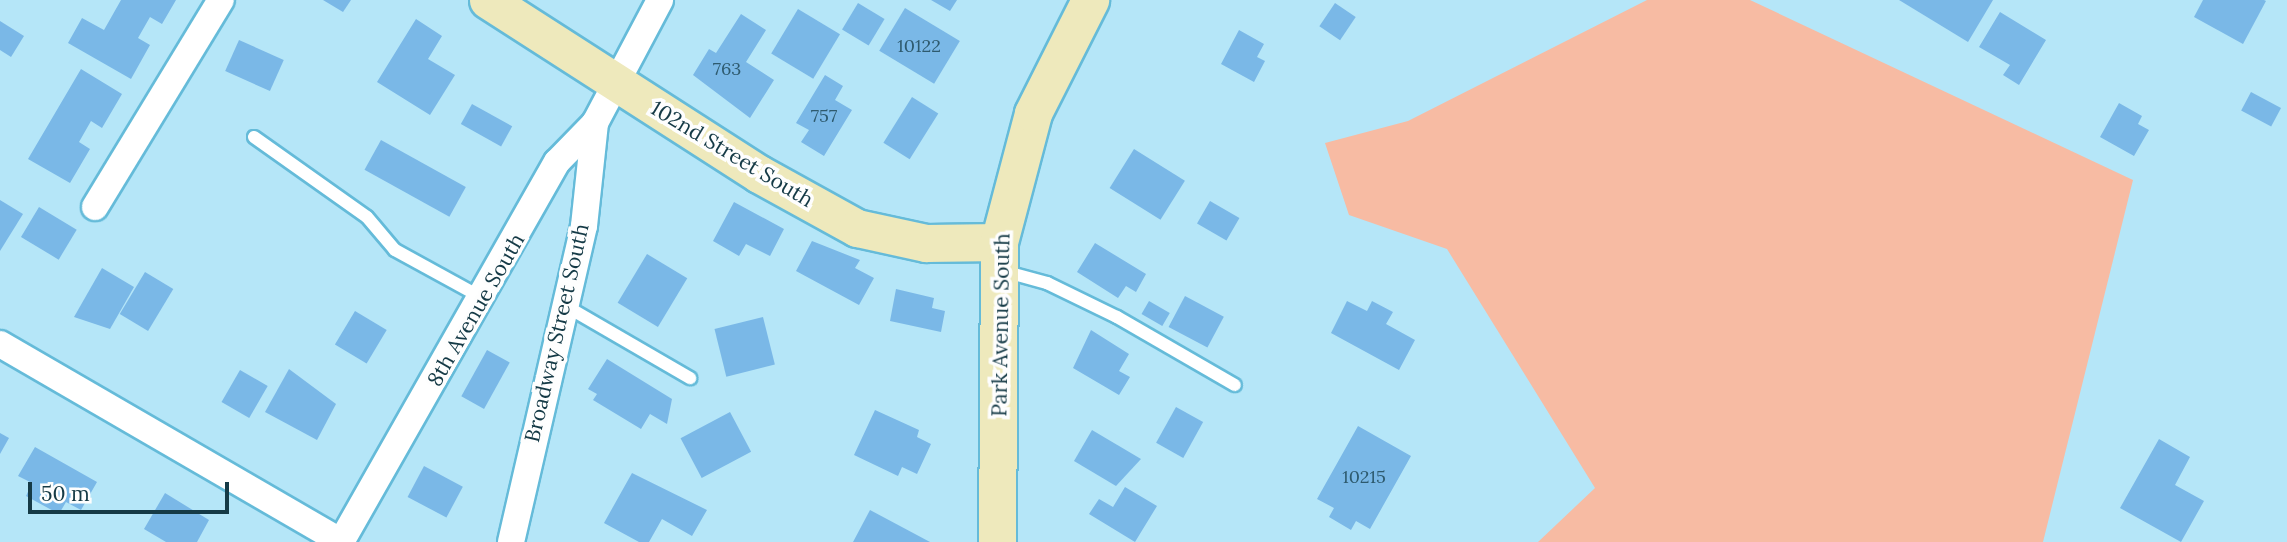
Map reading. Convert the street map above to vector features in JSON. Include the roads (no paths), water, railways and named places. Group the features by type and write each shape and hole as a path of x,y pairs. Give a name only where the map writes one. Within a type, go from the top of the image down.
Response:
{"street":[{"path":"94,207 221,0"},
{"name":"102nd Street South","path":"488,0 617,84 857,228 999,256"},
{"name":"8th Avenue South","path":"341,542 484,299 557,162 595,123 660,0"},
{"name":"Park Avenue South","path":"998,542 999,256 1033,113 1090,0"},
{"name":"Broadway Street South","path":"511,542 593,175 595,123"},
{"path":"0,344 341,542"}],"lane":[{"path":"254,137 368,216 395,250 484,299"},
{"path":"999,256 1047,283 1118,317 1235,385"},
{"path":"564,305 690,378"}]}
